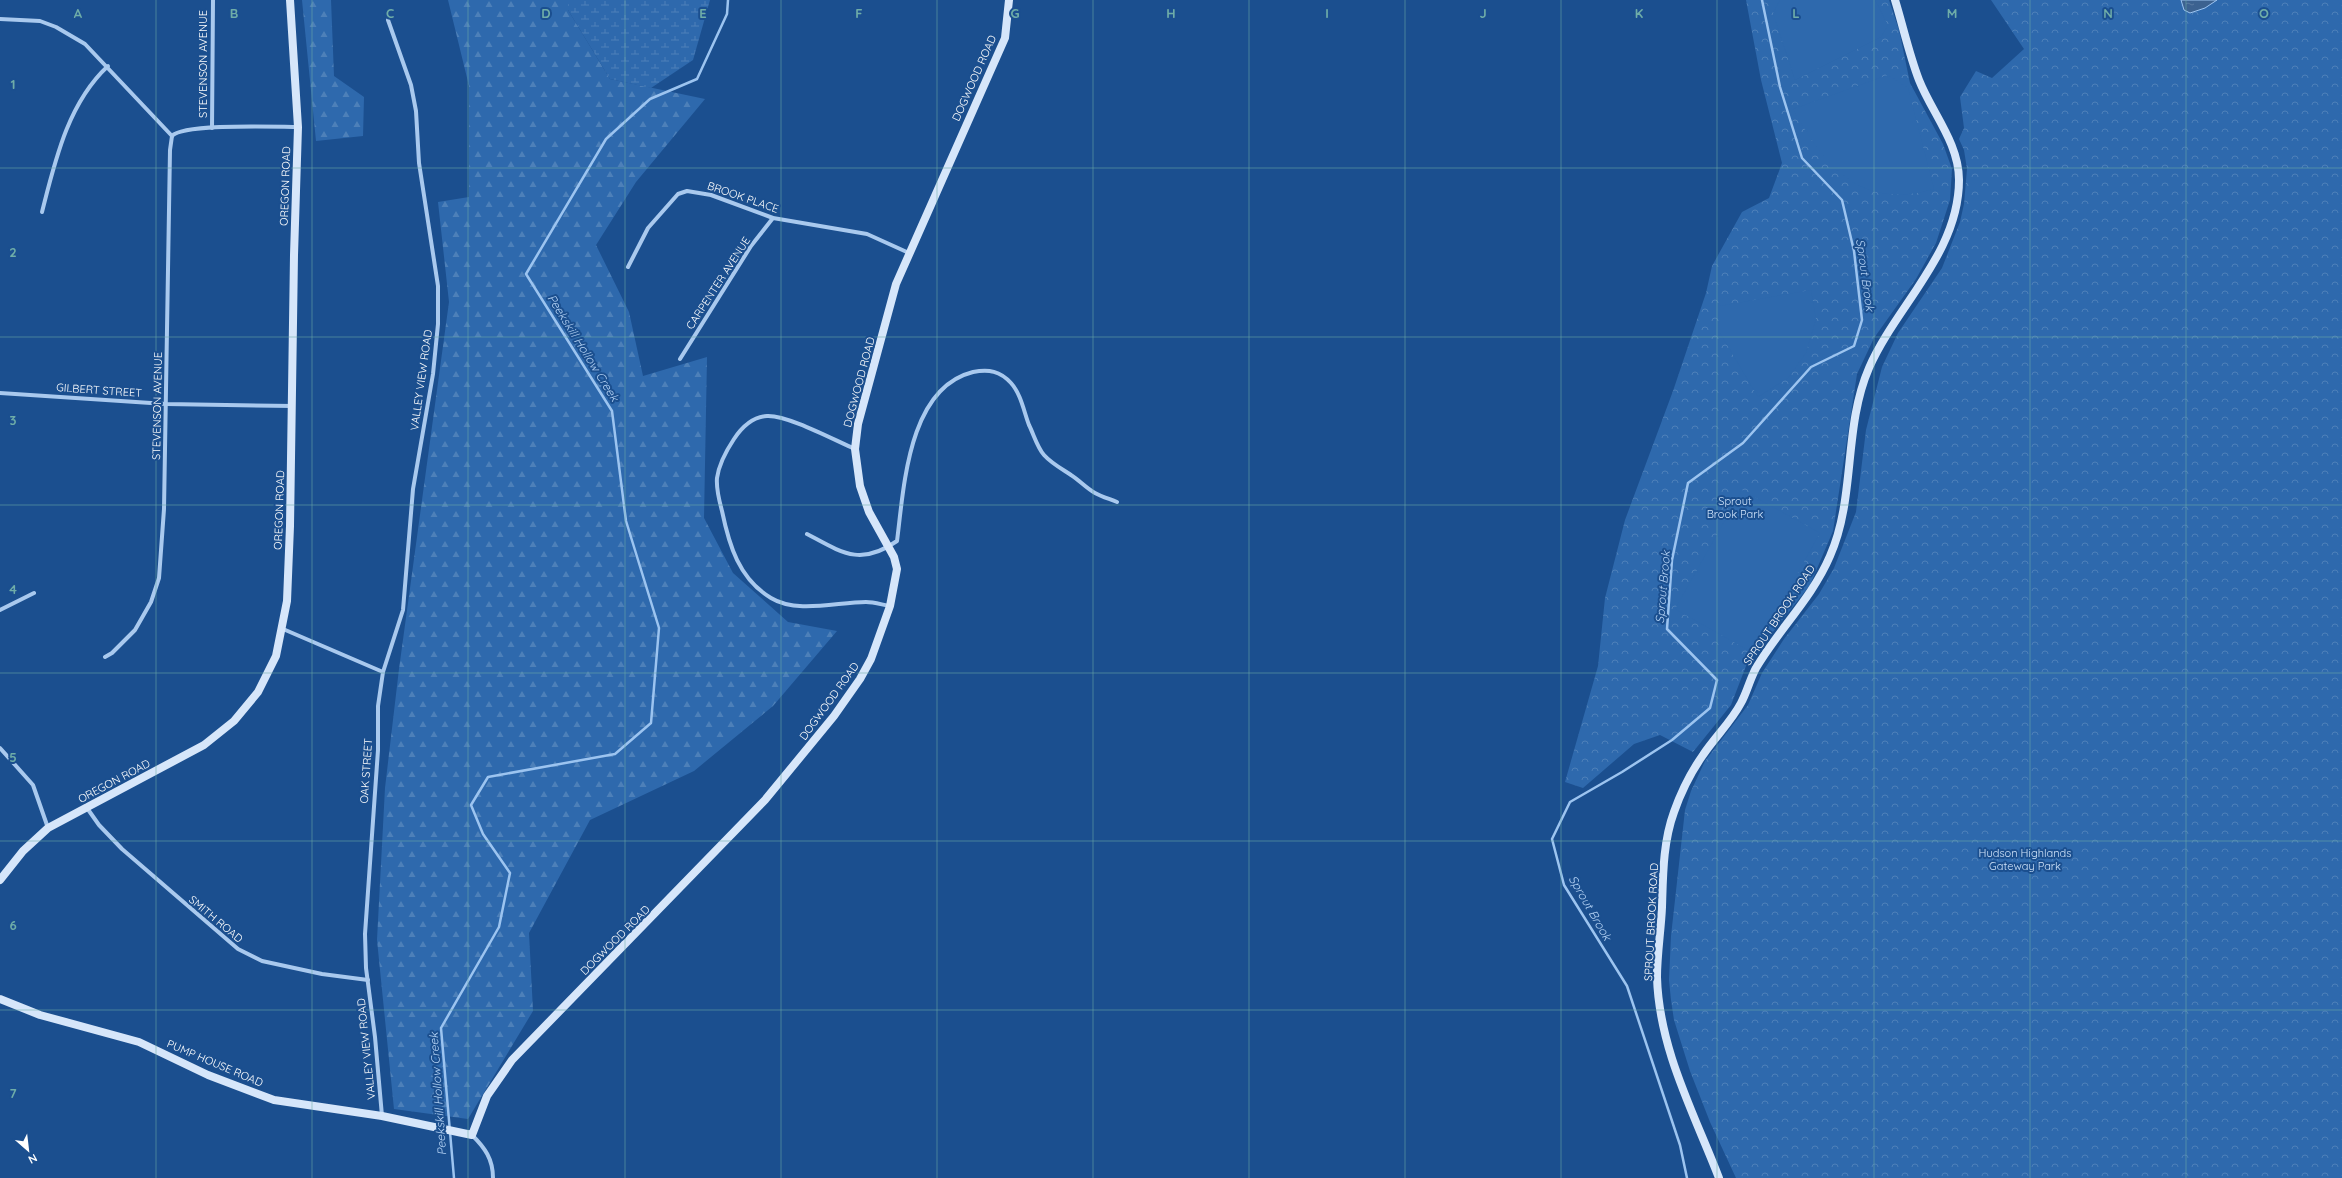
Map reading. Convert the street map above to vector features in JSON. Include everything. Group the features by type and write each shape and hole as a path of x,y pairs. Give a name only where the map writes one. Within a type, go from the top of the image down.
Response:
{"street":[{"name":"STEVENSON AVENUE","path":"212,128 213,0"},
{"name":"OREGON ROAD","path":"0,880 23,851 48,828 204,745 234,721 248,706 266,678 276,656 283,629 287,601 293,406 294,255 298,127 290,0"},
{"name":"DOGWOOD ROAD","path":"472,1135 487,1096 512,1060 546,1024 643,928 765,800 795,765 860,679 871,659 890,606 897,569 889,547 864,499 857,470 855,449 858,424 896,284 1005,38 1009,0"},
{"name":"SPROUT BROOK ROAD","path":"1719,1178 1682,1088 1670,1054 1660,1005 1657,975 1667,836 1674,811 1688,779 1702,755 1741,703 1752,675 1763,656 1812,590 1830,555 1841,527 1855,425 1867,371 1886,334 1916,293 1937,255 1954,213 1959,180 1958,165 1951,144 1919,79 1895,0"},
{"path":"0,19 40,21 56,27 86,44 172,136 182,130 212,128 298,127"},
{"name":"VALLEY VIEW ROAD","path":"383,672 403,610 413,489 433,374 438,324 438,286 419,163 416,111 411,85 388,20"},
{"path":"42,212 66,133 78,104 88,88 108,66"},
{"name":"STEVENSON AVENUE","path":"105,657 112,653 135,630 151,602 159,578 164,509 170,150 172,136"},
{"name":"BROOK PLACE","path":"628,266 648,228 678,194 687,191 711,195 773,218 867,234 910,254"},
{"name":"CARPENTER AVENUE","path":"680,359 751,246 773,218"},
{"path":"807,534 847,555 866,554 889,547 897,541 906,470 917,430 930,404 943,388 954,381 969,373 986,369 998,373 1012,384 1017,392 1039,447 1046,457 1095,493 1117,502"},
{"name":"GILBERT STREET","path":"0,393 166,404 293,406"},
{"path":"855,449 785,418 768,416 757,418 748,422 726,452 719,469 718,494 726,534 742,571 749,580 771,598 784,603 802,605 868,602 890,606"},
{"path":"0,610 34,593"},
{"path":"283,629 383,672"},
{"name":"OAK STREET","path":"368,980 365,934 378,750 378,706 383,672"},
{"path":"0,748 33,785 48,828"},
{"name":"SMITH ROAD","path":"87,808 99,825 122,849 238,949 262,961 322,974 368,980"},
{"name":"VALLEY VIEW ROAD","path":"368,980 382,1116"},
{"name":"PUMP HOUSE ROAD","path":"0,999 40,1016 139,1042 215,1078 274,1100 382,1116 472,1135"},
{"path":"472,1135 488,1153 493,1167 493,1178"}],"green space":[{"path":"302,0 331,0 334,76 364,97 363,136 316,141"},
{"path":"448,0 568,0 568,10 610,79 705,99 636,182 596,245 629,312 643,376 707,357 704,518 733,573 788,622 837,631 773,706 694,771 590,820 529,933 533,1011 468,1119 394,1109 377,940 385,788 399,669 449,302 438,202 469,197 469,86"},
{"path":"568,0 710,0 693,60 651,88 610,79 568,10"},
{"name":"Sprout Brook Park","path":"1746,0 1889,0 1899,30 1910,83 1943,144 1952,169 1950,200 1936,243 1916,279 1874,338 1857,374 1833,531 1810,585 1746,666 1731,705 1693,752 1660,735 1634,744 1583,788 1565,782 1598,666 1605,598 1625,520 1673,391 1706,293 1712,266 1742,212 1769,198 1782,163 1761,80"},
{"path":"1780,0 1875,0 1888,25 1881,37 1795,80 1773,13"},
{"name":"Hudson Highlands Gateway Park","path":"1991,0 2342,0 2342,1178 1736,1178 1710,1122 1690,1071 1674,1020 1669,980 1671,936 1685,810 1691,791 1705,761 1748,705 1762,673 1784,639 1819,594 1834,568 1856,512 1866,430 1882,367 1898,333 1942,268 1960,222 1964,204 1967,169 1964,150 1959,139 1964,128 1960,97 1976,71 1992,78 2024,49"},
{"path":"1888,75 1908,88 1934,189 1908,194 1885,194 1866,188 1848,179 1833,166 1819,149 1805,130 1793,109"},
{"path":"1811,290 1816,319 1806,353 1788,378 1758,397 1720,333 1720,306"},
{"path":"1742,490 1820,533 1753,653 1675,609"}],"water":[{"path":"2181,0 2217,0 2205,8 2190,13 2184,10"}],"waterway":[{"name":"Peekskill Hollow Creek","path":"454,1178 441,1028 499,927 510,873 483,834 471,805 488,777 615,754 651,723 659,628 626,521 612,411 526,274 606,139 650,99 697,79 727,14 728,0"},
{"name":"Sprout Brook","path":"1687,1178 1680,1145 1627,986 1564,885 1552,839 1570,802 1622,772 1672,740 1710,708 1717,680 1667,629 1672,560 1688,483 1743,443 1811,367 1854,346 1862,320 1854,251 1842,200 1802,158 1780,87 1762,0"}]}
